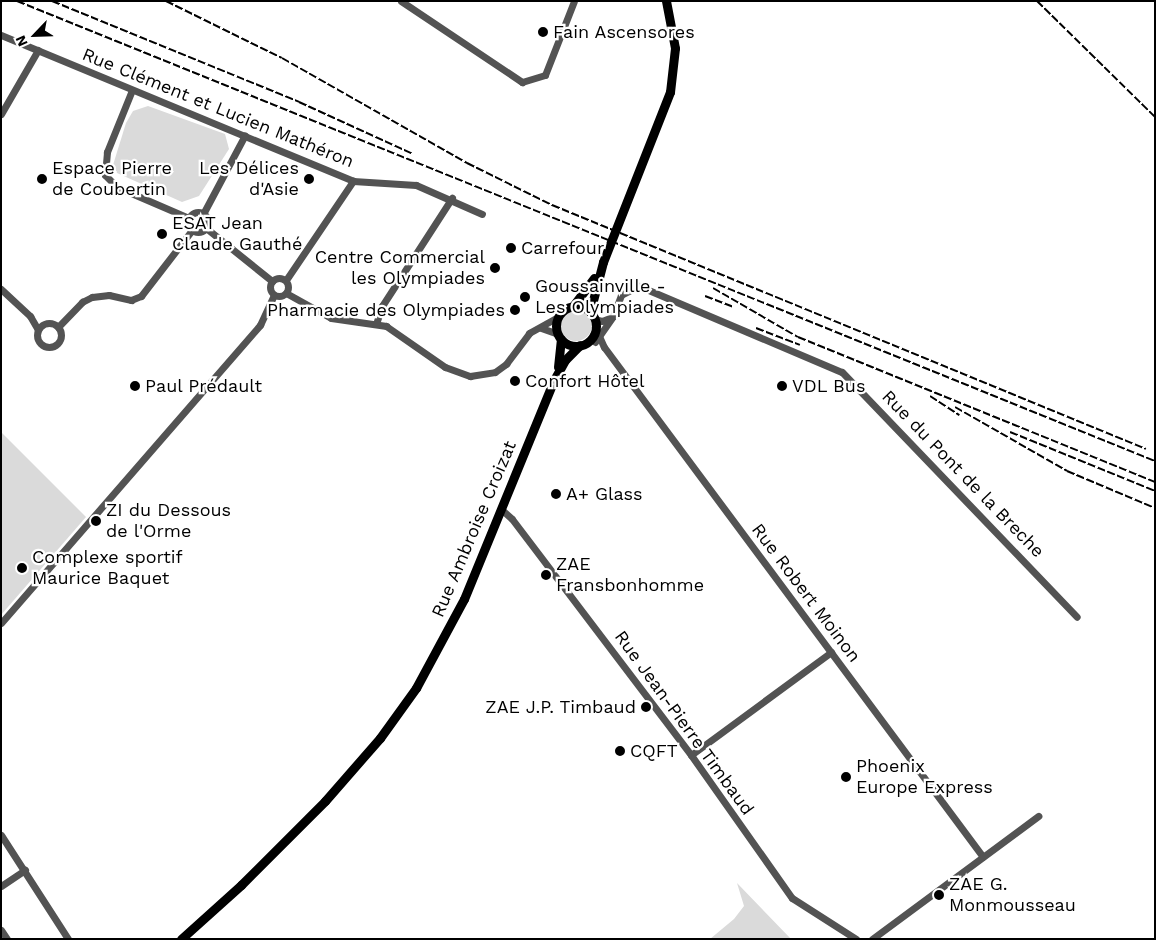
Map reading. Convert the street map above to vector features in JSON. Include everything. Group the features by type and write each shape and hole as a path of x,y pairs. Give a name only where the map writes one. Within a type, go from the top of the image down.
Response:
{"main road":[{"path":"554,380 562,353 558,317 573,306 603,262 670,92 674,48 666,1"},
{"path":"554,380 565,360 591,341 603,262"},
{"path":"573,306 593,319"},
{"path":"559,336 572,345 591,341"},
{"name":"Rue Ambroise Croizat","path":"181,939 241,885 320,806 365,755 416,688 456,617 502,510 554,380"}],"street":[{"path":"402,1 522,82 545,75 574,1"},
{"name":"Rue Clément et Lucien Mathéron","path":"1,35 352,181 416,185 452,198 482,214"},
{"path":"1,114 38,50"},
{"path":"132,90 107,152 105,175 117,187 190,218"},
{"path":"203,214 245,135"},
{"path":"286,293 286,280 352,181"},
{"path":"376,324 382,306 452,198"},
{"path":"190,218 194,214 203,214"},
{"path":"192,230 198,232 206,228 208,222 203,214"},
{"path":"58,327 82,302 92,297 109,295 131,300 141,296 192,230 190,218"},
{"path":"206,228 272,281"},
{"path":"286,280 277,278 272,281 270,290 274,295 281,297 286,293"},
{"name":"Rue du Pont de la Breche","path":"591,341 612,316 621,295 639,286 842,372 1077,617"},
{"path":"1,289 30,316 38,330 40,344 52,348 60,341 58,327"},
{"path":"286,293 331,318 386,326 451,370 470,376 495,372 506,364 530,332 541,328 558,317"},
{"path":"1,623 260,325 274,295"},
{"path":"593,319 602,321 612,316"},
{"name":"Rue Robert Moinon","path":"593,319 591,341 604,347 983,857"},
{"path":"38,330 47,323 58,327"},
{"path":"541,328 559,336"},
{"name":"Rue Jean-Pierre Timbaud","path":"502,510 512,519 691,755 792,898 856,939"},
{"path":"691,755 832,652"},
{"path":"872,939 1038,816"},
{"path":"1,835 68,939"},
{"path":"1,886 25,870"},
{"path":"1,930 7,939"}],"shaded area":[{"path":"148,106 225,134 229,149 199,196 182,202 117,173 113,165 126,123 133,111"},
{"path":"576,309 588,313 592,325 588,337 576,341 564,337 560,325 564,313"},
{"name":"Complexe sportif Maurice Baquet","path":"1,432 86,517 1,615"},
{"path":"737,883 791,939 710,939 734,919 744,906"}],"railway":[{"path":"17,1 1155,461"},
{"path":"52,1 299,102 413,154"},
{"path":"166,1 282,58 467,163 552,205 1146,449"},
{"path":"1037,1 1155,117"},
{"path":"713,288 798,337 1155,482"},
{"path":"705,296 733,307"},
{"path":"756,328 800,345"},
{"path":"930,396 959,415"},
{"path":"955,407 1067,471 1155,508"},
{"path":"1010,432 1155,491"}],"place":[{"name":"Fain Ascensores","path":"543,32"},
{"name":"Espace Pierre de Coubertin","path":"42,179"},
{"name":"Les Délices d'Asie","path":"309,179"},
{"name":"ESAT Jean Claude Gauthé","path":"162,234"},
{"name":"Carrefour","path":"511,248"},
{"name":"Centre Commercial les Olympiades","path":"495,268"},
{"name":"Goussainville - Les Olympiades","path":"525,297"},
{"name":"Pharmacie des Olympiades","path":"515,310"},
{"name":"Confort Hôtel","path":"515,381"},
{"name":"Paul Prédault","path":"135,386"},
{"name":"VDL Bus","path":"782,386"},
{"name":"A+ Glass","path":"556,494"},
{"name":"ZI du Dessous de l'Orme","path":"96,521"},
{"name":"Complexe sportif Maurice Baquet","path":"22,568"},
{"name":"ZAE Fransbonhomme","path":"546,575"},
{"name":"ZAE J.P. Timbaud","path":"646,707"},
{"name":"CQFT","path":"620,751"},
{"name":"Phoenix Europe Express","path":"846,777"},
{"name":"ZAE G. Monmousseau","path":"939,895"}]}
